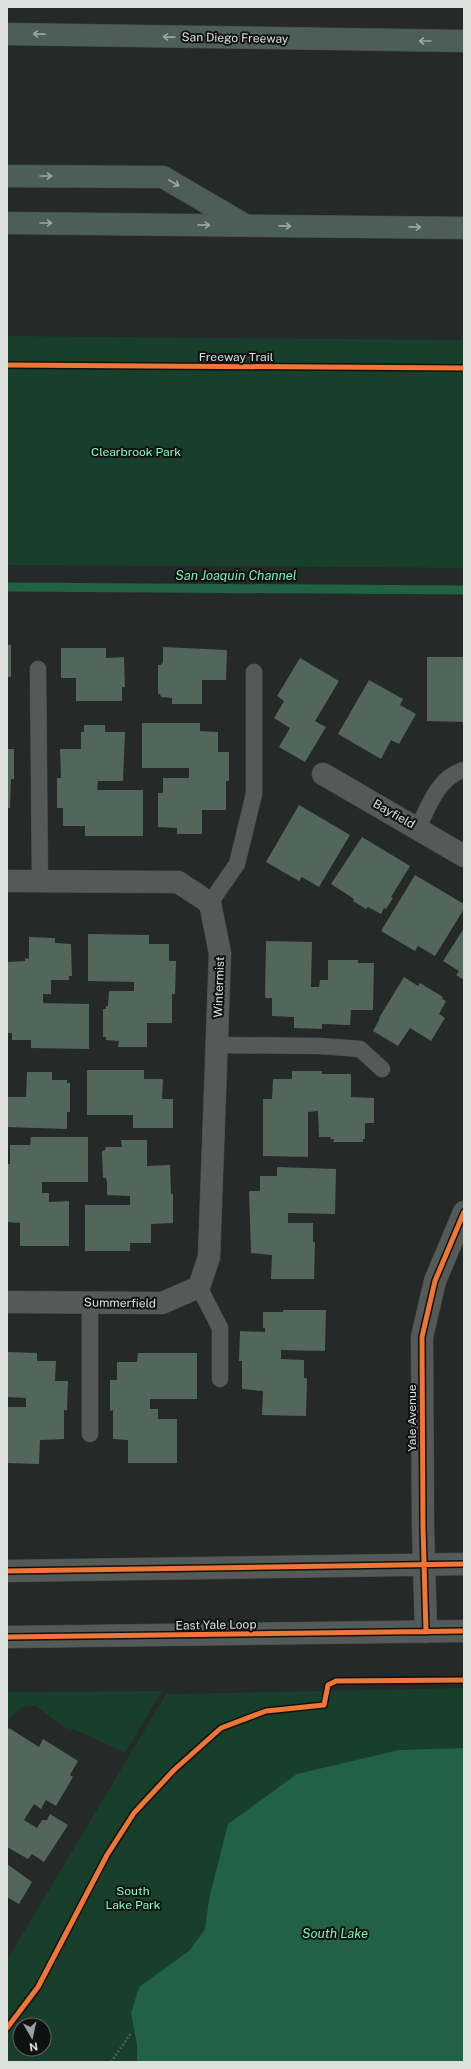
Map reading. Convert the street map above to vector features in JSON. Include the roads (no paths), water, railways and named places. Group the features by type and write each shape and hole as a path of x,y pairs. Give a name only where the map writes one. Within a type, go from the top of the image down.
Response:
{"highway":[{"name":"San Diego Freeway","path":"7,34 464,41"},
{"path":"7,176 163,177 246,226"},
{"path":"7,223 464,228"}],"main road":[{"name":"Yale Avenue","path":"426,1632 422,1337 435,1281 464,1212"},
{"path":"7,1571 464,1564"},
{"name":"East Yale Loop","path":"7,1637 464,1631"}],"street":[{"name":"Bayfield","path":"323,774 464,856"},
{"path":"7,881 178,882 210,903"},
{"name":"Wintermist","path":"199,1287 209,1257 220,953 210,903"},
{"name":"Summerfield","path":"7,1302 162,1303 199,1287"}],"lane":[{"path":"38,669 40,881"},
{"path":"210,903 237,864 254,794 254,672"},
{"path":"418,828 439,787 458,771 464,770"},
{"path":"217,1045 320,1046 360,1049 382,1069"},
{"path":"199,1287 220,1328 220,1379"},
{"path":"90,1302 90,1434"}],"water":[{"name":"South Lake","path":"464,1748 464,2062 137,2062 137,2045 131,2013 139,1987 189,1951 205,1929 209,1899 228,1824 297,1774 399,1750"}],"waterway":[{"name":"San Joaquin Channel","path":"7,587 464,590"}],"park label":[{"name":"Clearbrook Park","path":"136,452"},
{"name":"South Lake Park","path":"133,1898"}]}
